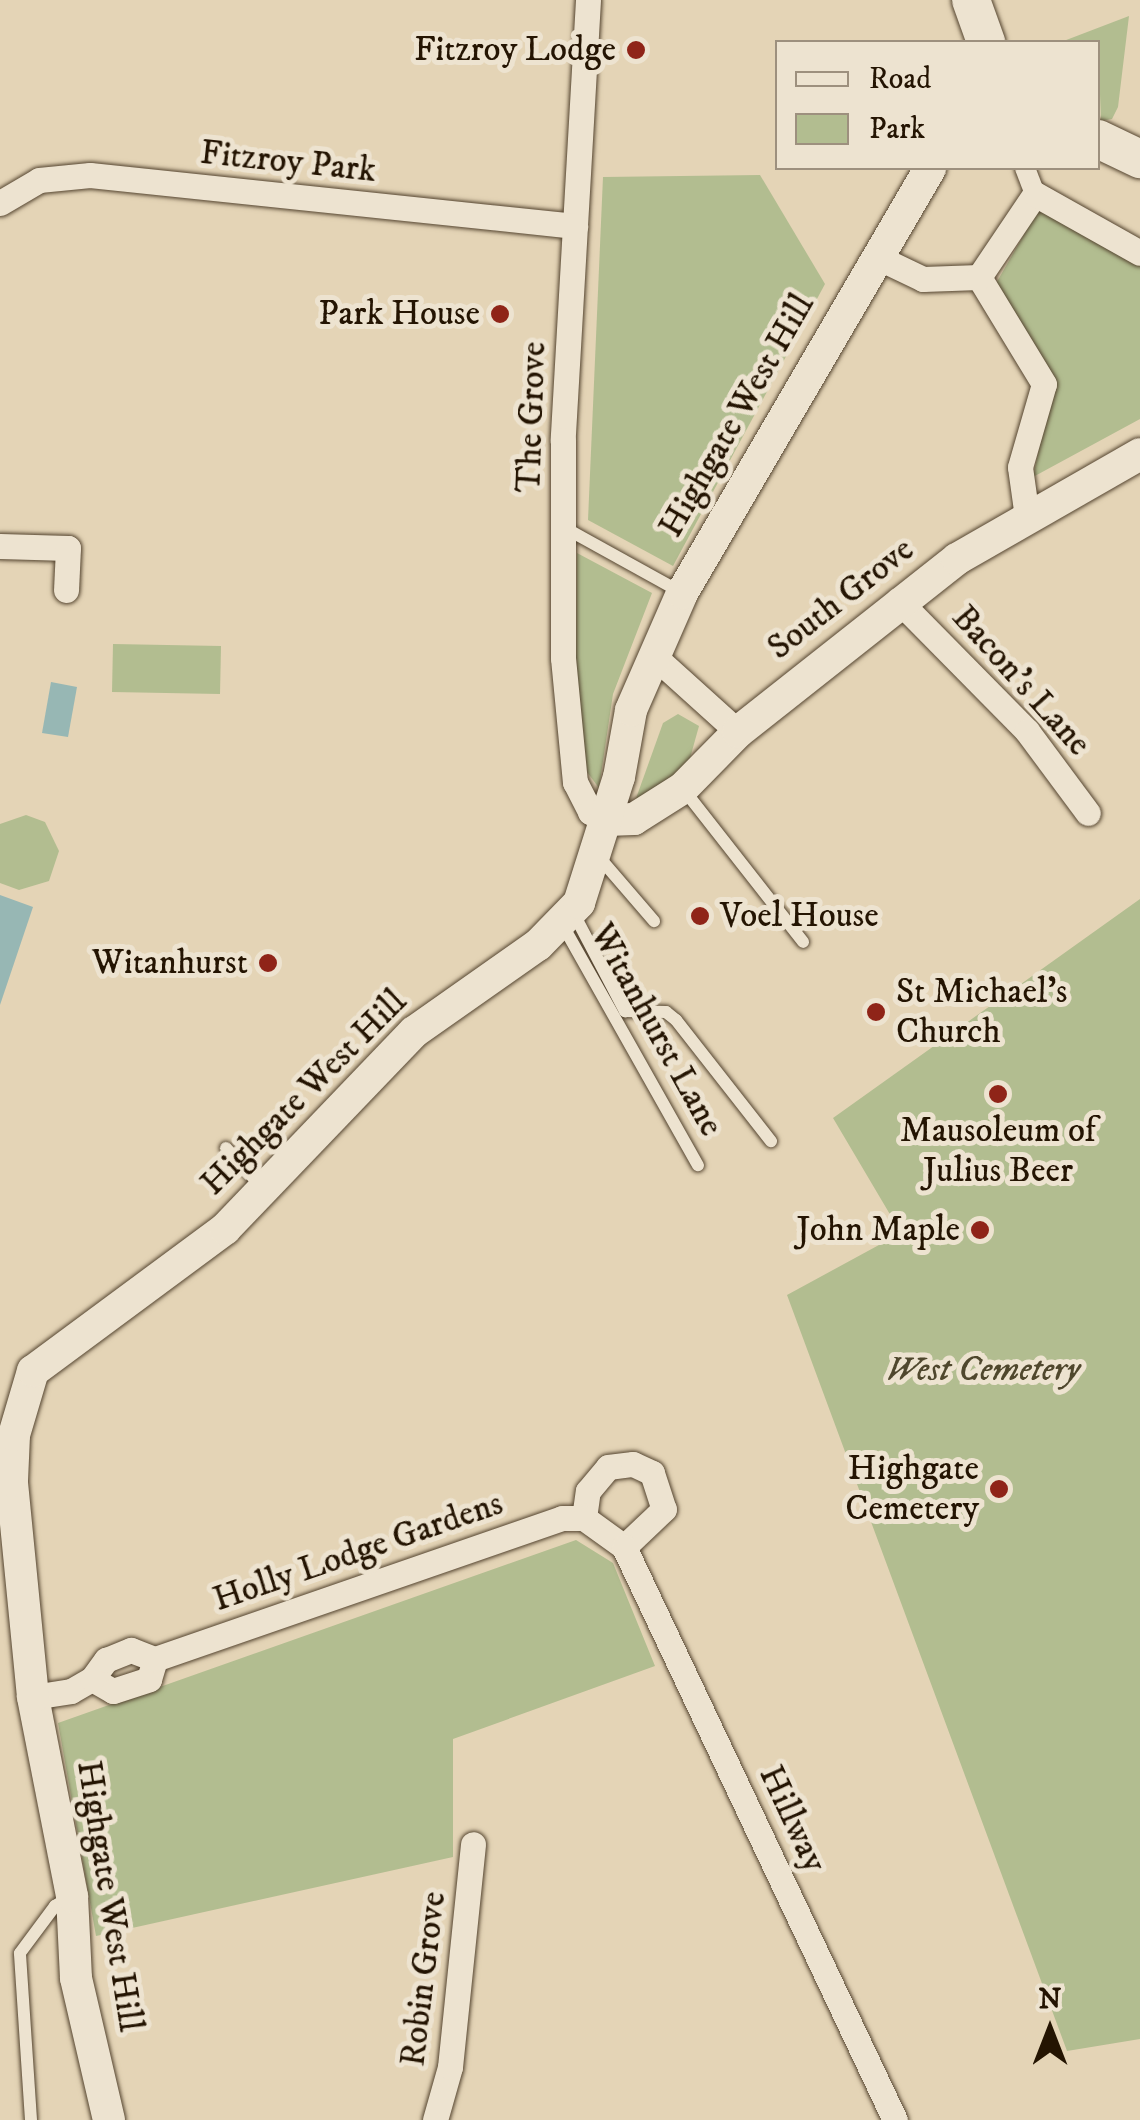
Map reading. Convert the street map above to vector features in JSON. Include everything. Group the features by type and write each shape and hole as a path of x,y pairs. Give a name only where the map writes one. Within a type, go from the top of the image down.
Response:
{"main road":[{"path":"971,0 985,40"},
{"path":"1100,139 1138,146"}],"street":[{"name":"The Grove","path":"588,0 563,527 564,658 574,782 590,812 607,820"},
{"name":"Highgate West Hill","path":"108,2120 76,1978 72,1896 10,1575 13,1450 33,1371 225,1228 414,1032 567,918 596,855 607,820 631,710 682,593 929,170"},
{"path":"1026,170 1034,194 1140,253"},
{"name":"Fitzroy Park","path":"0,203 39,180 90,175 575,226"},
{"path":"979,278 1034,194"},
{"path":"877,257 923,279 979,278"},
{"path":"979,278 1044,384 1020,467 1027,517"},
{"name":"South Grove","path":"607,820 634,819 683,788 738,732 898,600 1027,517 1140,454"},
{"path":"0,546 68,548 66,590"},
{"name":"Bacon's Lane","path":"898,600 1028,730 1088,813"},
{"path":"655,656 738,732"},
{"path":"632,1464 652,1473 664,1509 624,1548 584,1518 592,1482 608,1468 632,1464"},
{"name":"Holly Lodge Gardens","path":"33,1697 92,1679 106,1660 131,1650 155,1659 562,1518 584,1518"},
{"name":"Hillway","path":"624,1548 895,2120"},
{"name":"Robin Grove","path":"435,2120 450,2067 473,1844"}],"lane":[{"path":"563,527 682,593"},
{"path":"683,788 804,942"},
{"path":"596,855 654,921"},
{"path":"567,918 625,1011 666,1012 676,1020 771,1141"},
{"name":"Witanhurst Lane","path":"567,918 698,1165"},
{"path":"226,1148 264,1189"},
{"path":"30,2120 20,1953 55,1906 72,1896"}],"green space":[{"path":"1129,16 1118,107 1112,119 1101,121 1100,40 1066,40"},
{"path":"760,175 825,284 673,566 588,520 603,177"},
{"path":"1039,208 1140,263 1140,419 1033,477 1053,382 994,287"},
{"path":"577,553 652,593 613,694 599,788 587,772 576,664"},
{"path":"113,644 221,646 220,694 112,692"},
{"path":"678,714 699,726 687,769 634,804 663,723"},
{"path":"26,815 45,822 59,851 49,881 19,890 0,883 0,824"},
{"name":"Highgate Cemetery","path":"1140,899 1140,2039 1067,2051 787,1295 901,1233 833,1118"},
{"path":"576,1540 613,1563 655,1666 453,1739 453,1857 96,1936 58,1723"}],"water":[{"path":"51,682 77,687 68,737 42,733"},
{"path":"0,895 33,907 0,1005"}],"place":[{"name":"Fitzroy Lodge","path":"636,50"},
{"name":"Park House","path":"500,314"},
{"name":"Voel House","path":"700,916"},
{"name":"Witanhurst","path":"268,963"},
{"name":"St Michael's Church","path":"876,1012"},
{"name":"Mausoleum of Julius Beer","path":"998,1094"},
{"name":"John Maple","path":"980,1230"},
{"name":"Highgate Cemetery","path":"999,1489"}],"park label":[{"name":"West Cemetery","path":"983,1370"}]}
